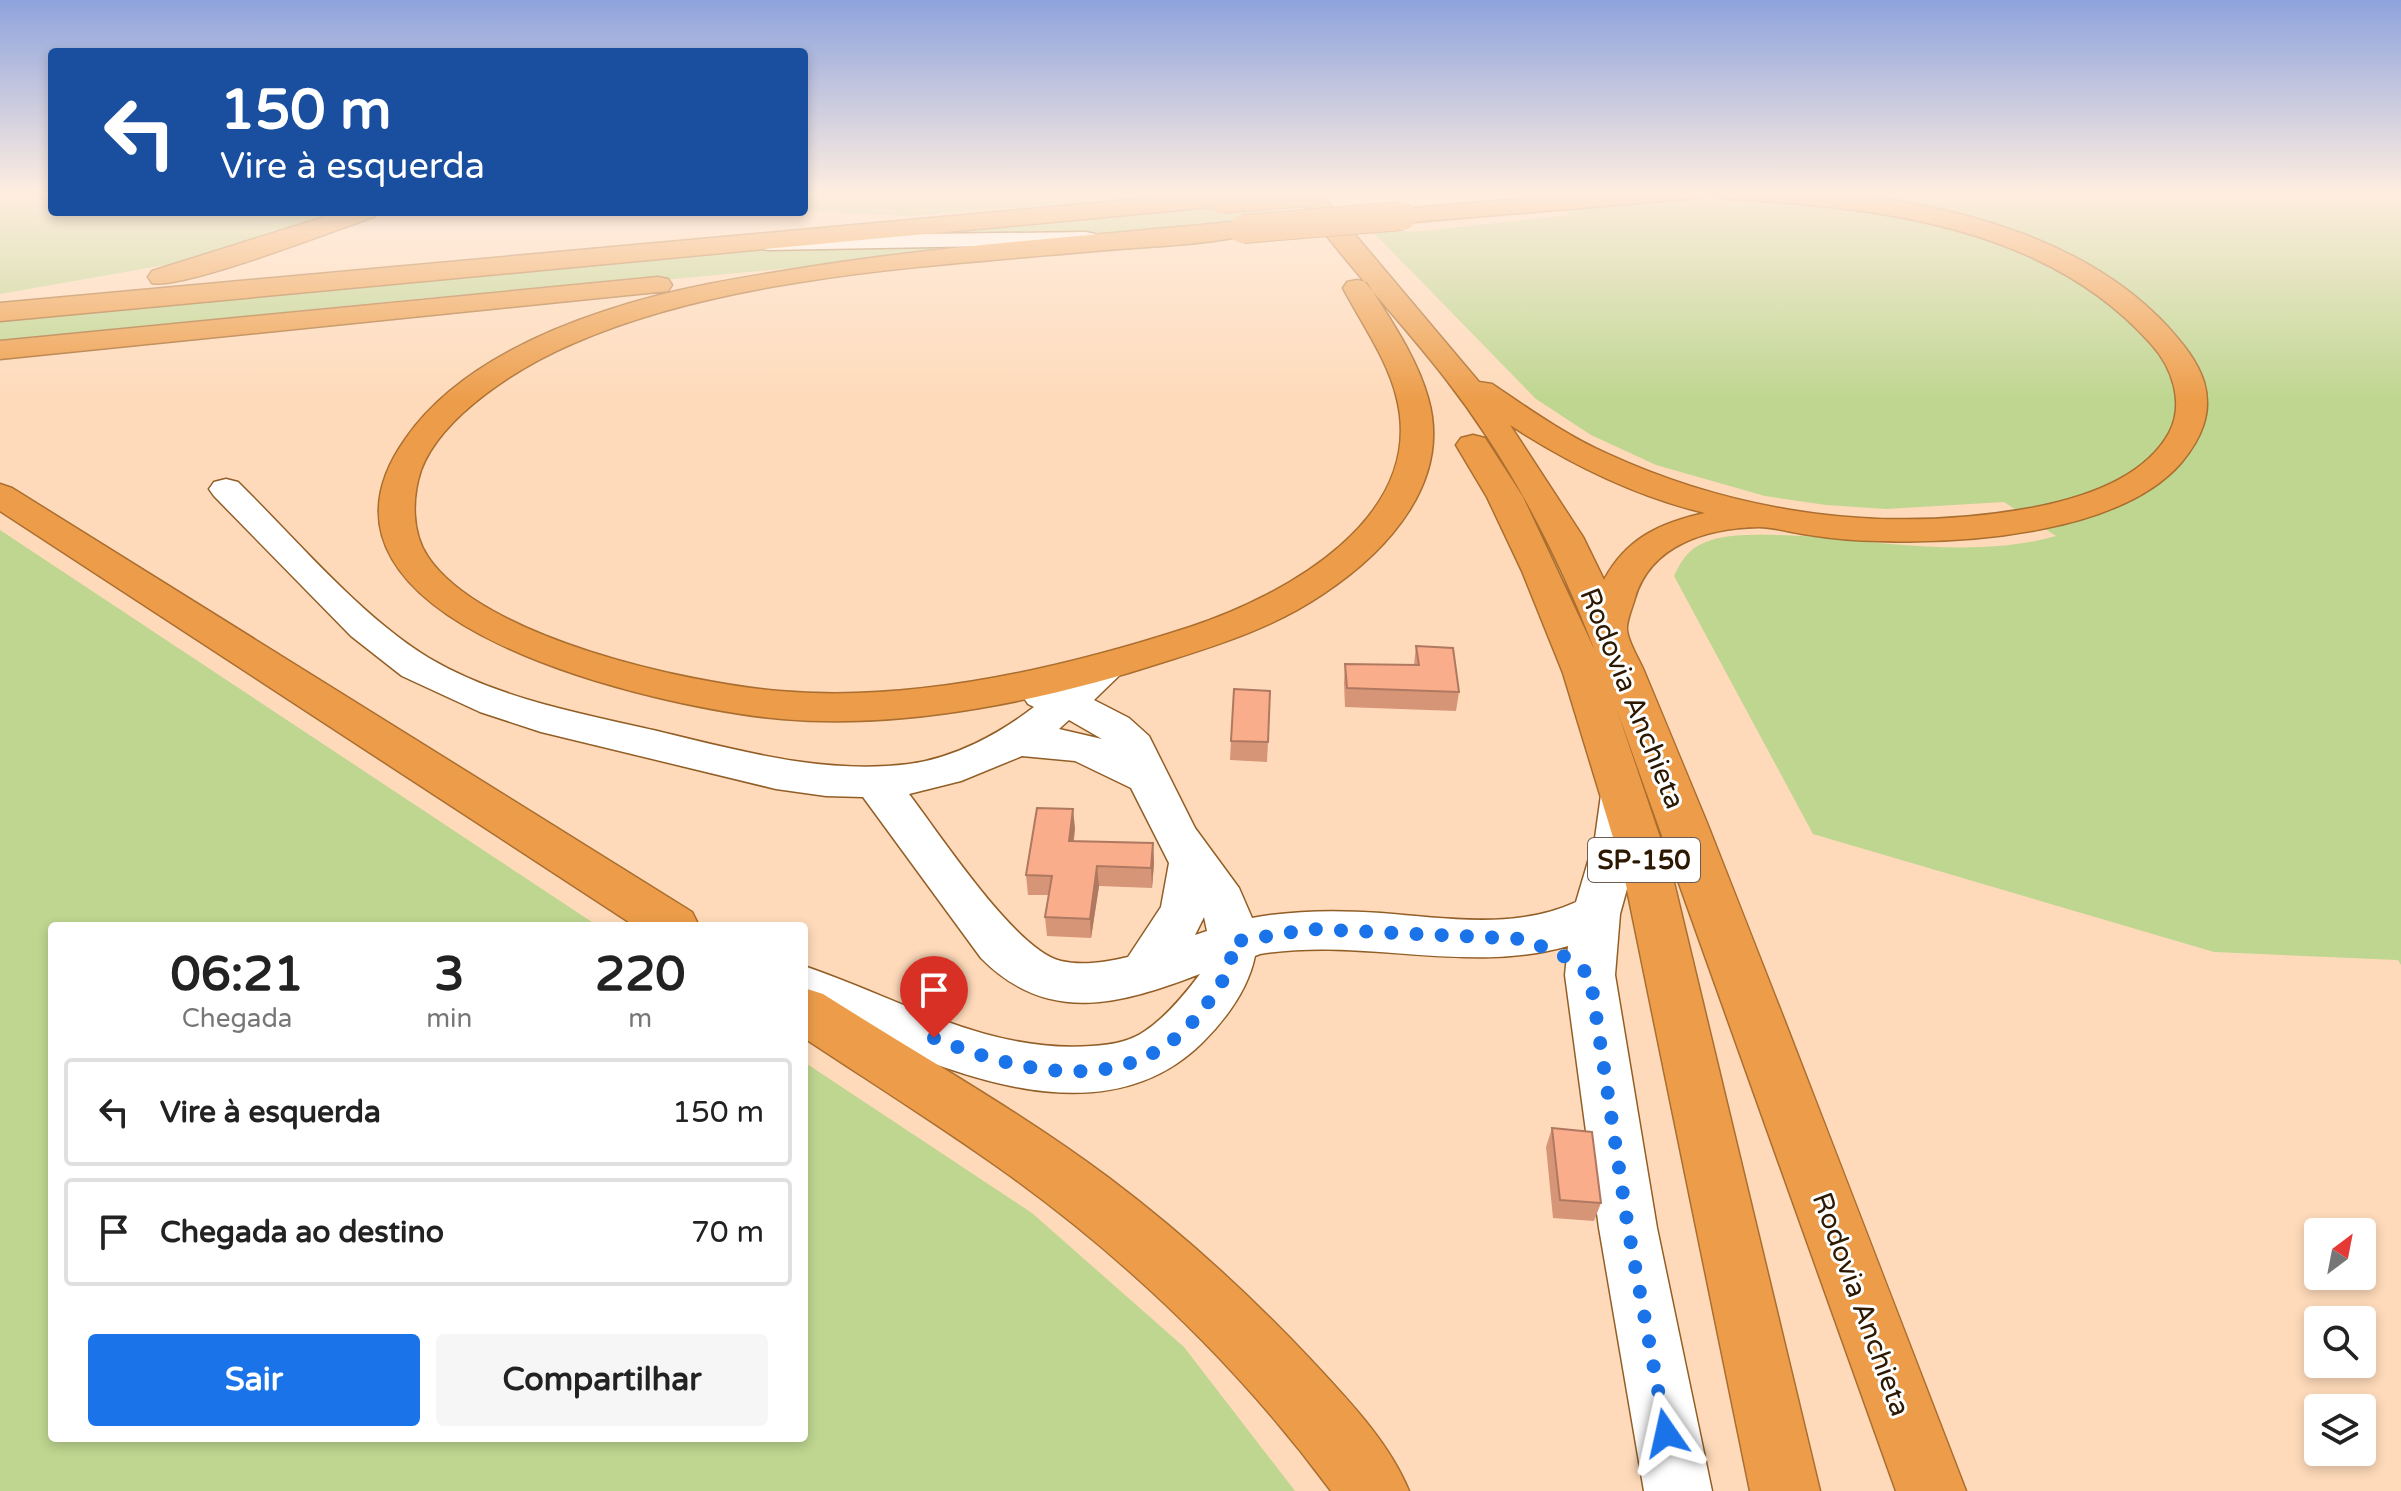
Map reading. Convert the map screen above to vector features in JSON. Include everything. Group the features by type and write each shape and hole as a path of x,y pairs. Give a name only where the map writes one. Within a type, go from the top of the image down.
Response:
{"highway":[{"path":"0,304 89,292 172,275 213,262"},
{"path":"0,312 549,262"},
{"path":"0,350 893,262"},
{"path":"896,262 655,305 611,319 535,352 472,390 442,415 416,445 400,483 396,525 405,550 420,573 481,620 522,641 632,676 710,695 781,705 921,702 1024,689 1107,668 1222,631 1271,610 1342,562 1391,513 1408,484 1420,430 1406,379 1357,288"},
{"name":"Rodovia Anchieta","path":"1336,262 1433,378 1505,497 1541,571 1584,673 1647,870 1785,1491"},
{"name":"Rodovia Anchieta","path":"1365,262 1458,374 1520,463 1565,537 1607,630 1683,822 1938,1482"},
{"path":"1458,374 1541,431 1596,461 1675,492 1765,517 1824,526 1920,532 1992,527 2025,521 2071,510 2110,496 2149,474 2169,458 2188,427 2191,393 2187,375 2164,338 2122,298 2059,262"},
{"path":"0,495 668,922"},
{"path":"1607,630 1623,578 1642,550 1677,531 1735,519 1765,517"},
{"path":"808,1013 1037,1162 1171,1267 1232,1324 1294,1390 1374,1491"}],"lane":[{"path":"226,489 372,635 416,667 452,686 541,718 776,774 826,781 912,779 946,770 1017,742 1037,740 1079,745 1114,758 1147,778"},
{"path":"1017,742 1107,668"},
{"path":"808,989 1000,1062 1074,1073 1108,1069 1141,1059 1168,1045 1193,1022 1217,990 1233,956 1214,900 1147,778 1134,746 1121,731 1063,703 1024,689"},
{"path":"875,782 1002,950 1033,972 1056,982 1079,985 1118,980 1146,971 1214,900"},
{"path":"1623,795 1618,838 1596,914 1590,975 1628,1228 1678,1491"},
{"path":"1146,971 1180,923 1191,886 1214,900 1311,929 1524,939 1566,930 1596,914"},
{"path":"1524,939 1562,955 1590,975"}],"green space":[{"path":"0,262 183,262 182,262 0,294"},
{"path":"613,262 860,262 451,300 435,297 0,341 0,316"},
{"path":"1402,262 2401,262 2401,965 2398,960 2214,952 1813,834 1674,576 1684,558 1705,542 1753,535 1943,547 2001,546 2056,536 2004,502 1886,509 1826,505 1765,496 1656,465 1591,435 1536,399"},
{"path":"0,530 592,922 48,922 48,1442 808,1442 808,1065 1032,1213 1184,1347 1295,1491 0,1491"}],"building":[{"path":"1416,646 1453,648 1459,692 1347,688 1345,664 1419,665"},
{"path":"1234,689 1270,691 1268,742 1231,741"},
{"path":"1037,808 1073,809 1069,841 1153,843 1151,868 1097,866 1090,919 1045,917 1052,876 1026,875"},
{"path":"1552,1128 1592,1132 1601,1203 1560,1200"}],"route":[{"path":"934,1038 1000,1062 1042,1070 1074,1073 1108,1069 1141,1059 1168,1045 1193,1022 1228,970 1233,956 1232,942 1311,929 1524,939 1562,955 1590,975 1628,1228 1666,1433"}]}
